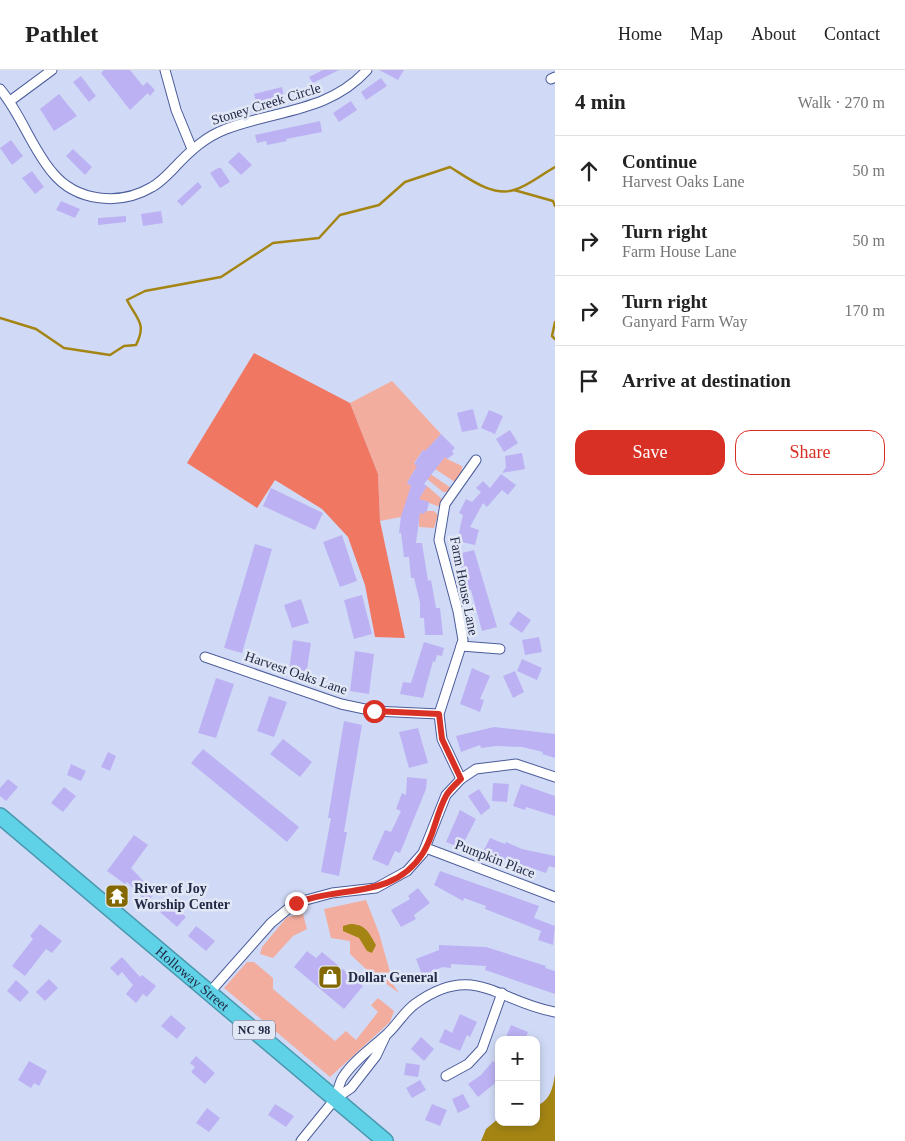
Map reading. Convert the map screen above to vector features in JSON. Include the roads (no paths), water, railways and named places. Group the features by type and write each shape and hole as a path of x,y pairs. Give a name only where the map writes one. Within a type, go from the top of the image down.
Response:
{"highway":[{"name":"Holloway Street","path":"0,816 385,1141"}],"street":[{"path":"10,101 52,70"},
{"path":"165,70 176,110 192,149"},
{"name":"Stoney Creek Circle","path":"0,88 10,101 51,171 68,186 92,197 112,199 153,187 192,149 210,136 234,126 307,108 328,100 346,89 367,70"},
{"name":"Farm House Lane","path":"461,779 442,739 439,714 463,640 458,611 439,540 445,504 476,460"},
{"path":"461,646 500,649"},
{"name":"Harvest Oaks Lane","path":"205,657 341,704 374,711 439,714"},
{"path":"210,992 271,923 290,906 311,897 376,888 387,884 407,871 426,848 446,795 461,779 476,769 516,764 555,778"},
{"name":"Pumpkin Place","path":"426,848 555,897"},
{"path":"336,1099 343,1078 368,1049 387,1034 413,1005 438,989 465,985 481,986 555,1012"},
{"path":"446,1076 468,1064 482,1049 502,993"},
{"path":"301,1141 336,1099 351,1088 376,1056 387,1034"}],"waterway":[{"path":"0,318 36,329 64,348 110,355 124,346 136,345 141,332 141,326 127,300 145,291 221,277 273,243 319,238 340,215 379,205 405,182 450,167 472,181 497,191 514,190 524,186 555,167"},
{"path":"514,190 553,201 555,206"},
{"path":"555,322 552,336 555,339"}],"place":[{"name":"River of Joy Worship Center","path":"117,896"},
{"name":"Dollar General","path":"330,977"}]}
